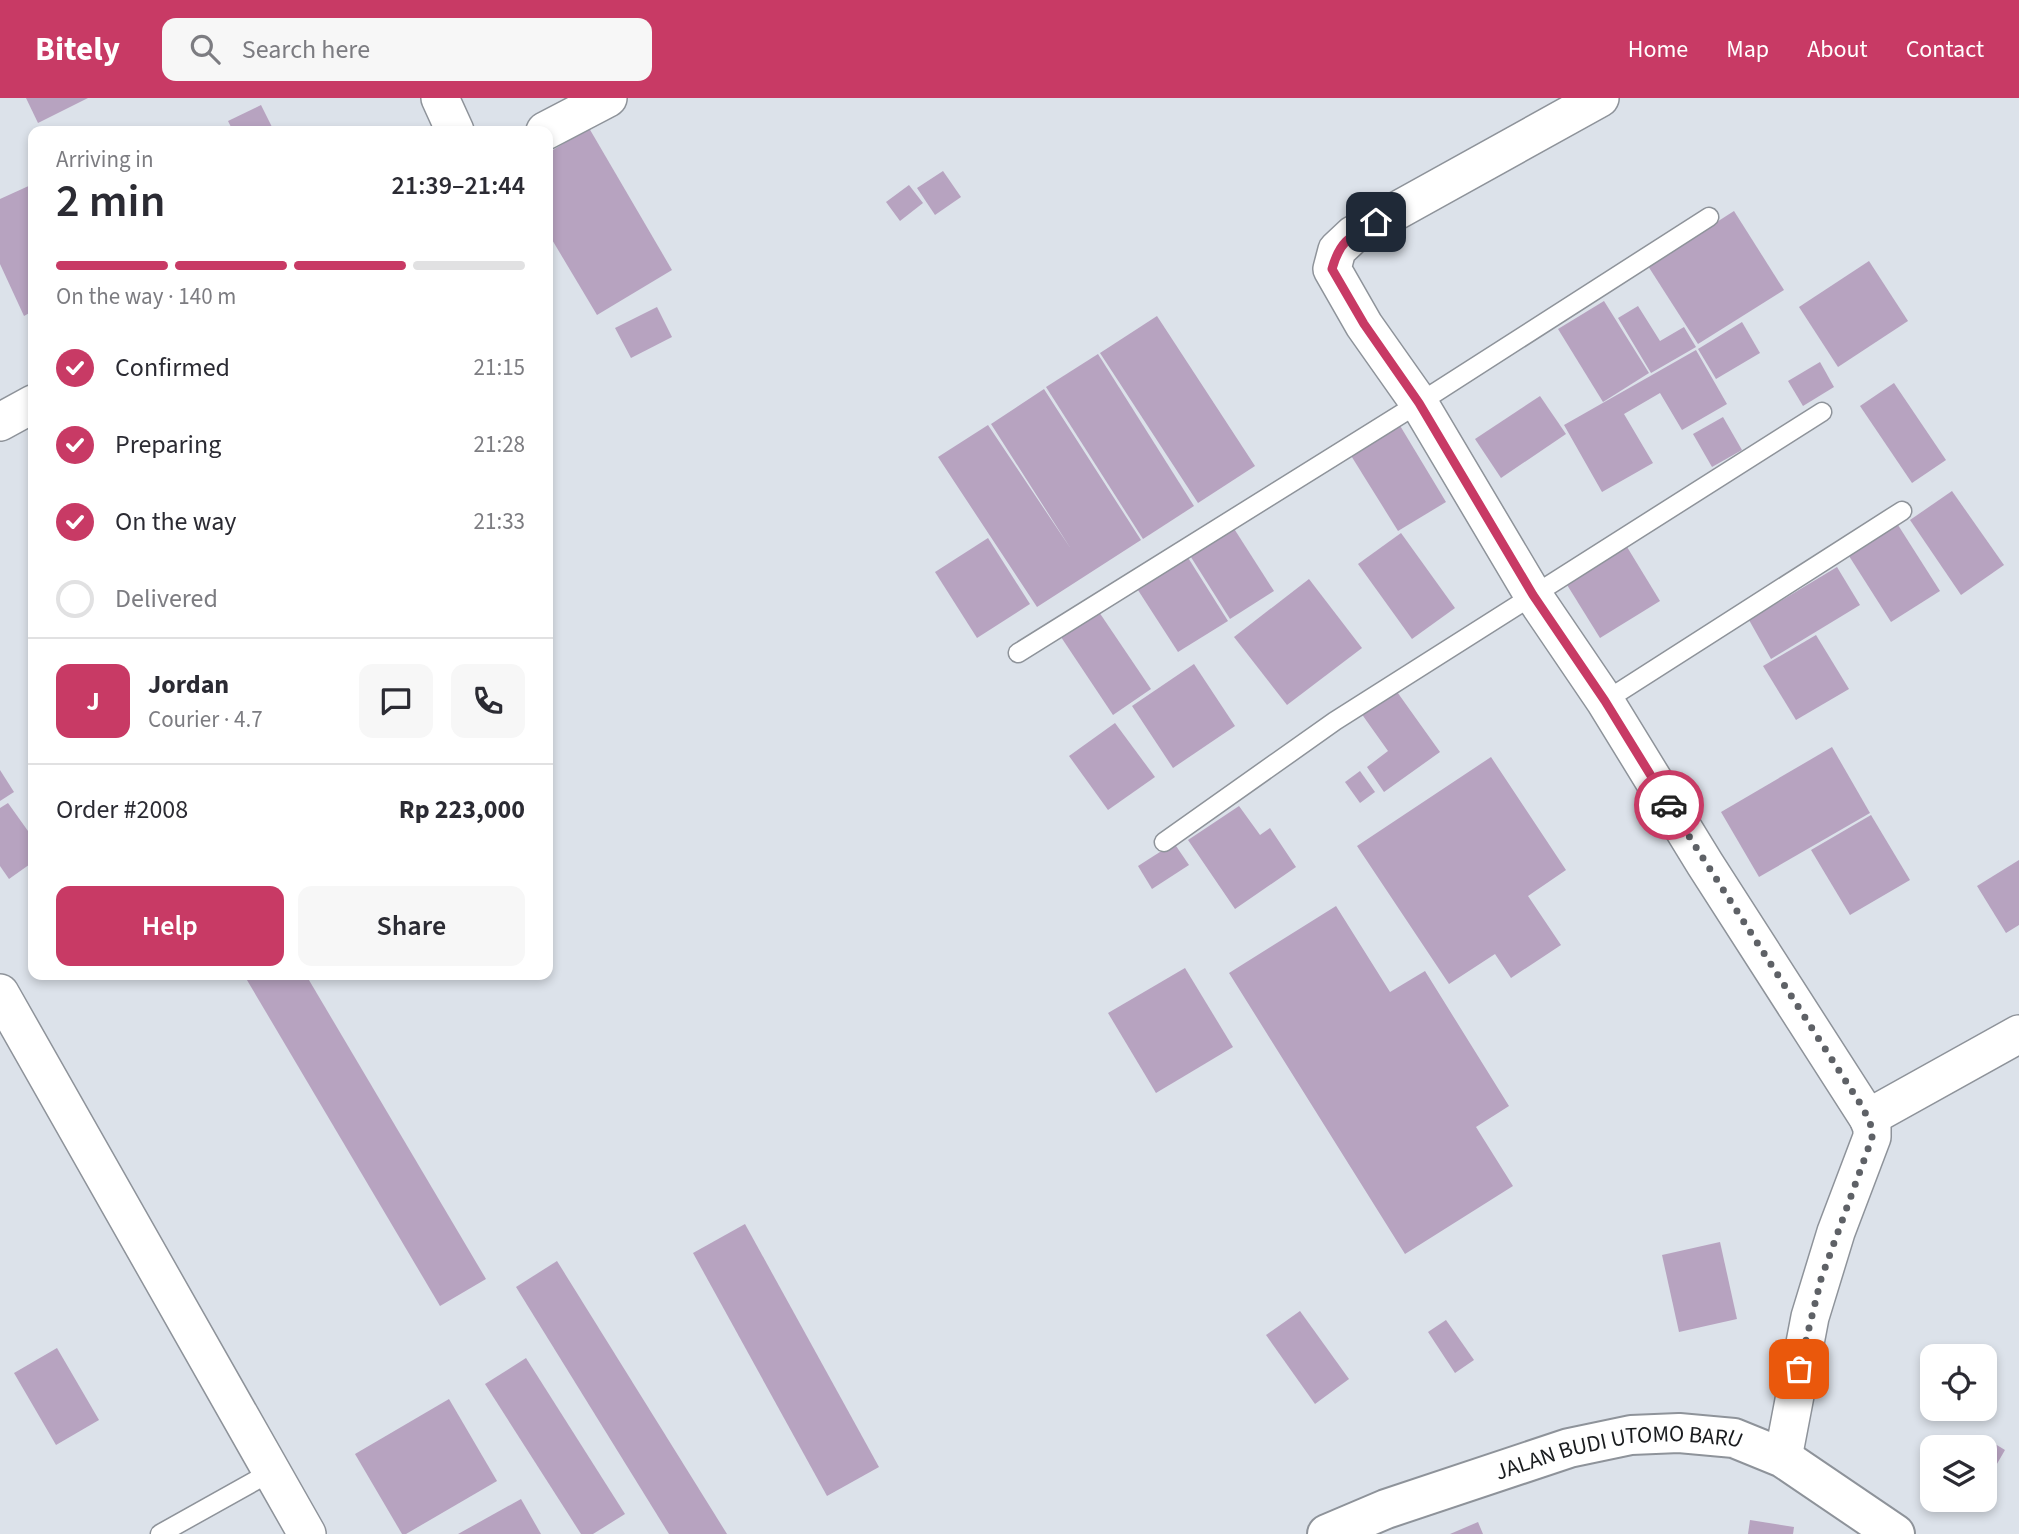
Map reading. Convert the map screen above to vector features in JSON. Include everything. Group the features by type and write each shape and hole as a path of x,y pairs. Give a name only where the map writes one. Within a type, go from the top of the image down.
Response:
{"street":[{"path":"440,98 453,126"},
{"path":"553,127 608,98"},
{"path":"1600,98 1353,235 1337,250 1332,269 1364,324 1419,403 1533,595 1605,701 1872,1128 1872,1138 1836,1232 1814,1304 1783,1458"},
{"path":"0,422 28,407"},
{"path":"0,993 307,1534"},
{"path":"1868,1118 2019,1034"},
{"name":"JALAN BUDI UTOMO BARU","path":"1327,1534 1386,1509 1556,1452 1632,1435 1679,1433 1734,1438 1783,1458 1895,1534"}],"lane":[{"path":"1018,653 1419,403 1709,217"},
{"path":"1164,842 1335,721 1822,412"},
{"path":"1605,701 1902,511"},
{"path":"160,1534 271,1472"}],"building":[{"path":"26,98 88,98 38,123"},
{"path":"261,105 272,126 230,126 228,121"},
{"path":"589,128 672,270 597,315 553,241 553,150"},
{"path":"943,171 961,197 935,215 917,188"},
{"path":"909,185 923,203 900,221 886,202"},
{"path":"28,186 28,314 24,316 0,264 0,199"},
{"path":"1734,211 1784,290 1698,344 1648,266"},
{"path":"1869,261 1908,321 1838,367 1799,307"},
{"path":"1604,301 1649,373 1603,402 1558,329"},
{"path":"1638,306 1660,341 1684,327 1696,347 1651,373 1618,318"},
{"path":"657,307 672,337 631,358 615,328"},
{"path":"1157,316 1255,466 1198,503 1100,353"},
{"path":"1742,322 1760,353 1716,379 1698,349"},
{"path":"1696,350 1727,404 1682,430 1660,393 1624,414 1653,463 1602,492 1564,425"},
{"path":"1098,354 1194,506 1143,539 1046,387"},
{"path":"1820,362 1834,387 1803,406 1788,381"},
{"path":"1894,383 1946,460 1912,483 1860,406"},
{"path":"1044,389 1141,540 1037,607 938,457 988,425 1071,549 991,424"},
{"path":"1540,396 1566,434 1501,478 1475,439"},
{"path":"1723,417 1742,450 1712,467 1693,434"},
{"path":"1399,424 1446,502 1398,531 1350,454"},
{"path":"1952,491 2004,565 1961,595 1910,520"},
{"path":"1898,525 1940,591 1891,622 1849,556"},
{"path":"1233,527 1274,591 1230,619 1189,554"},
{"path":"1401,533 1455,608 1412,639 1358,564"},
{"path":"988,538 1030,604 977,638 935,572"},
{"path":"1624,542 1660,601 1600,638 1564,580"},
{"path":"1187,556 1228,621 1178,652 1136,587"},
{"path":"1837,567 1860,605 1771,659 1749,620"},
{"path":"1309,579 1362,648 1287,705 1234,637"},
{"path":"1099,612 1151,689 1113,715 1061,637"},
{"path":"1816,635 1849,689 1796,720 1763,666"},
{"path":"1194,664 1235,726 1173,768 1132,706"},
{"path":"1395,689 1440,752 1384,792 1367,767 1388,751 1361,713"},
{"path":"1115,723 1155,777 1108,810 1069,756"},
{"path":"1832,747 1870,813 1759,877 1721,812"},
{"path":"1491,757 1566,870 1528,896 1561,945 1511,978 1495,954 1449,984 1357,846"},
{"path":"0,770 14,792 0,801"},
{"path":"1360,771 1375,792 1360,803 1345,782"},
{"path":"8,803 28,831 28,866 9,879 0,866 0,808"},
{"path":"1239,806 1260,835 1270,828 1296,867 1235,909 1188,840"},
{"path":"1871,815 1910,880 1850,915 1811,850"},
{"path":"1174,843 1189,865 1152,889 1138,866"},
{"path":"2019,860 2019,925 2006,933 1977,886"},
{"path":"1336,906 1390,992 1425,971 1509,1106 1476,1127 1513,1186 1405,1254 1229,973"},
{"path":"1185,968 1233,1047 1156,1093 1108,1013"},
{"path":"247,980 309,980 486,1279 440,1306"},
{"path":"745,1224 879,1467 827,1496 693,1253"},
{"path":"1720,1242 1737,1319 1679,1332 1662,1255"},
{"path":"557,1261 727,1534 669,1534 516,1287"},
{"path":"1300,1311 1349,1379 1315,1404 1266,1335"},
{"path":"1446,1320 1474,1360 1455,1373 1428,1332"},
{"path":"57,1348 99,1420 56,1445 14,1373"},
{"path":"526,1358 625,1514 593,1534 581,1534 485,1384"},
{"path":"449,1399 497,1481 402,1534 355,1454"},
{"path":"1997,1445 2005,1450 1997,1464"},
{"path":"521,1499 541,1534 458,1534"},
{"path":"1750,1520 1794,1527 1793,1534 1748,1534"},
{"path":"1478,1522 1483,1534 1450,1534"}],"way so far":[{"path":"1669,805 1863,1108 1872,1128 1868,1153 1836,1232 1821,1279 1799,1369"}],"route":[{"path":"1376,222 1353,235 1337,250 1332,269 1340,285 1419,403 1533,595 1605,701 1669,805"}]}
